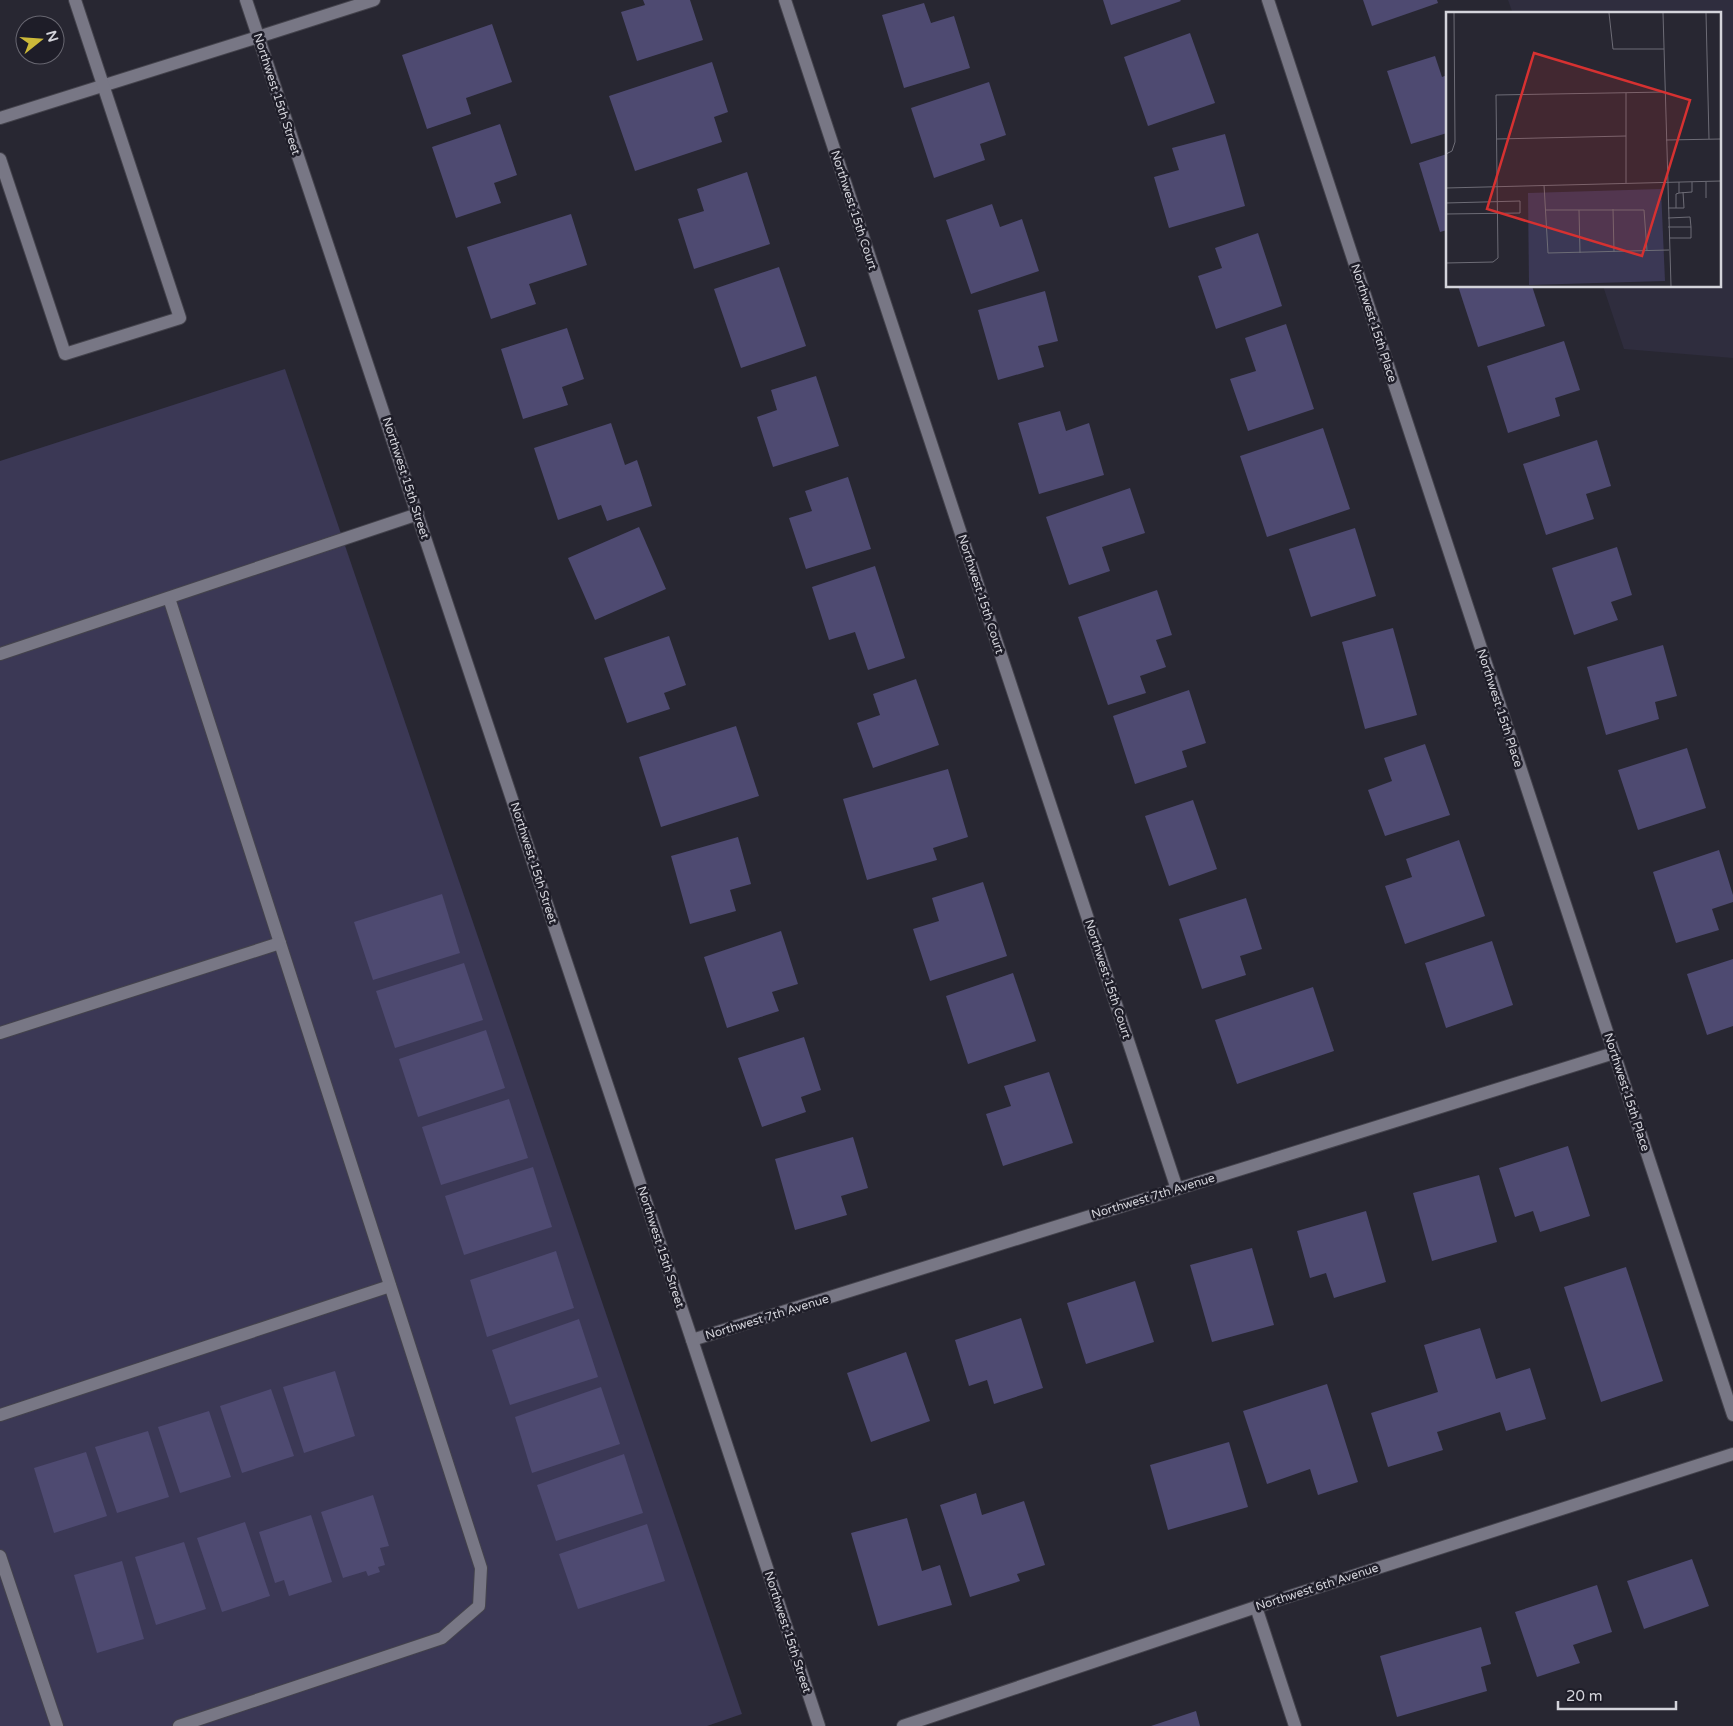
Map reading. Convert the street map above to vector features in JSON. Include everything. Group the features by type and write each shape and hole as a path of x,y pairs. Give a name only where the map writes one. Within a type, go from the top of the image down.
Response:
{"street":[{"path":"0,160 65,354 180,318 76,0"},
{"name":"Northwest 15th Street","path":"246,0 819,1726"},
{"path":"0,118 374,0"},
{"name":"Northwest 15th Court","path":"785,0 1177,1189"},
{"name":"Northwest 15th Place","path":"1268,0 1733,1415"},
{"path":"0,654 418,514"},
{"path":"169,598 481,1568 479,1606 442,1638 178,1726"},
{"path":"0,1033 280,943"},
{"name":"Northwest 7th Avenue","path":"692,1340 1614,1053"},
{"path":"0,1415 390,1286"},
{"name":"Northwest 6th Avenue","path":"903,1726 1256,1607 1733,1454"},
{"path":"0,1556 58,1726"},
{"path":"1256,1607 1296,1726"}],"shaded area":[{"path":"1508,0 1733,0 1733,358 1624,349 1604,288 1720,288 1720,12 1512,12"},
{"path":"285,369 742,1714 707,1726 0,1726 0,461"}],"building":[{"path":"643,0 690,0 703,40 637,61 621,12 645,5"},
{"path":"1103,0 1180,0 1181,1 1111,25"},
{"path":"1363,0 1437,0 1438,3 1372,26"},
{"path":"924,3 931,23 954,16 970,68 904,88 882,15"},
{"path":"492,24 512,82 466,98 471,114 427,129 402,55"},
{"path":"1190,33 1215,103 1148,126 1124,57"},
{"path":"1435,56 1442,77 1446,75 1446,133 1411,144 1387,71"},
{"path":"712,62 728,112 714,117 722,142 635,171 609,96"},
{"path":"989,82 1006,135 980,144 985,160 934,178 911,108"},
{"path":"500,124 517,175 494,183 501,203 456,218 432,147"},
{"path":"1225,134 1245,206 1169,228 1154,177 1179,170 1172,148"},
{"path":"1446,154 1446,230 1440,232 1419,163"},
{"path":"747,172 770,244 694,269 678,219 704,211 697,189"},
{"path":"992,204 1000,227 1022,219 1039,271 971,294 946,220"},
{"path":"571,214 587,265 529,284 536,304 491,319 467,247"},
{"path":"1258,233 1282,306 1216,329 1198,276 1222,268 1215,248"},
{"path":"779,267 806,346 741,368 714,289"},
{"path":"1459,288 1533,288 1545,326 1478,347"},
{"path":"1045,291 1058,341 1038,346 1044,367 998,380 978,310"},
{"path":"1286,324 1314,409 1248,431 1230,379 1256,371 1245,338"},
{"path":"567,328 584,379 562,387 568,405 523,419 501,349"},
{"path":"1564,341 1580,390 1555,398 1560,416 1508,433 1487,366"},
{"path":"816,376 839,446 773,467 757,417 777,410 771,390"},
{"path":"1060,411 1066,431 1089,423 1104,475 1039,494 1018,423"},
{"path":"611,423 625,465 637,460 652,506 607,521 601,505 558,520 534,448"},
{"path":"1323,428 1350,509 1267,537 1240,456"},
{"path":"1597,440 1611,486 1586,494 1594,519 1546,535 1523,464"},
{"path":"848,477 871,549 806,569 789,518 812,511 805,491"},
{"path":"1130,488 1145,533 1102,547 1110,571 1069,585 1046,517"},
{"path":"639,527 666,589 595,620 568,558"},
{"path":"1355,528 1376,596 1311,617 1289,549"},
{"path":"1617,547 1632,595 1611,602 1618,620 1574,635 1552,568"},
{"path":"875,566 905,658 868,670 855,632 829,640 812,587"},
{"path":"1157,590 1172,635 1156,640 1166,667 1140,676 1146,693 1108,705 1078,617"},
{"path":"1393,628 1417,715 1365,729 1342,642"},
{"path":"669,636 686,685 664,693 670,709 627,723 604,658"},
{"path":"1663,645 1677,696 1655,702 1659,719 1606,735 1587,667"},
{"path":"916,679 939,745 873,768 857,723 880,715 873,694"},
{"path":"1189,690 1206,743 1182,751 1187,767 1135,784 1113,716"},
{"path":"736,726 759,796 661,827 639,757"},
{"path":"1425,744 1450,815 1385,836 1368,790 1392,781 1384,758"},
{"path":"1687,748 1706,808 1638,830 1618,770"},
{"path":"948,769 968,837 933,848 937,860 867,880 843,799"},
{"path":"1193,800 1217,869 1169,886 1145,816"},
{"path":"738,837 751,884 730,890 736,911 690,924 671,856"},
{"path":"1459,840 1485,916 1405,944 1385,886 1412,877 1406,859"},
{"path":"1719,850 1733,895 1733,902 1712,909 1719,930 1676,943 1653,872"},
{"path":"983,882 1007,956 930,981 913,929 939,921 932,898"},
{"path":"442,894 460,953 373,980 354,922"},
{"path":"1246,898 1262,949 1240,956 1246,975 1202,989 1179,919"},
{"path":"781,931 798,984 772,992 779,1011 727,1028 704,957"},
{"path":"1492,941 1513,1005 1446,1028 1425,963"},
{"path":"1733,959 1733,1026 1707,1035 1687,974"},
{"path":"464,963 483,1020 395,1048 376,991"},
{"path":"1013,973 1036,1041 968,1064 946,996"},
{"path":"1313,987 1334,1051 1237,1084 1215,1020"},
{"path":"486,1030 505,1088 418,1117 399,1059"},
{"path":"804,1037 821,1090 801,1097 806,1112 762,1127 738,1058"},
{"path":"1049,1072 1073,1143 1003,1166 986,1114 1011,1106 1004,1086"},
{"path":"509,1099 528,1158 441,1185 422,1127"},
{"path":"853,1137 868,1188 841,1196 847,1215 795,1230 775,1159"},
{"path":"1568,1146 1590,1216 1540,1232 1533,1211 1515,1217 1499,1168"},
{"path":"533,1167 552,1227 464,1255 445,1196"},
{"path":"1479,1175 1497,1242 1432,1261 1413,1193"},
{"path":"1366,1211 1386,1282 1334,1298 1326,1273 1310,1278 1297,1231"},
{"path":"1252,1248 1274,1325 1212,1342 1190,1265"},
{"path":"556,1251 574,1308 487,1337 470,1280"},
{"path":"1626,1267 1663,1381 1601,1402 1564,1287"},
{"path":"1135,1281 1154,1342 1086,1364 1067,1303"},
{"path":"1021,1318 1043,1388 994,1404 987,1380 969,1386 955,1340"},
{"path":"579,1319 598,1377 510,1405 492,1350"},
{"path":"1480,1328 1496,1379 1530,1368 1546,1419 1506,1431 1500,1412 1437,1432 1443,1450 1388,1467 1371,1413 1438,1392 1424,1345"},
{"path":"906,1352 930,1421 871,1442 847,1373"},
{"path":"335,1371 355,1436 304,1453 283,1387"},
{"path":"1327,1384 1358,1482 1318,1495 1310,1469 1267,1484 1243,1411"},
{"path":"601,1387 620,1444 532,1473 515,1417"},
{"path":"271,1389 294,1456 242,1473 220,1406"},
{"path":"209,1411 231,1477 180,1493 158,1427"},
{"path":"148,1431 169,1497 117,1513 95,1447"},
{"path":"1229,1442 1248,1507 1168,1530 1150,1465"},
{"path":"86,1452 107,1516 54,1533 34,1468"},
{"path":"624,1454 643,1513 556,1541 537,1485"},
{"path":"976,1493 982,1515 1024,1501 1045,1565 1017,1574 1020,1581 970,1597 940,1505"},
{"path":"373,1495 389,1546 380,1548 385,1565 378,1567 380,1572 368,1576 366,1571 343,1578 321,1512"},
{"path":"311,1515 332,1582 289,1596 284,1580 275,1583 259,1532"},
{"path":"907,1518 922,1571 940,1565 952,1605 878,1626 851,1533"},
{"path":"245,1522 270,1596 222,1612 197,1538"},
{"path":"647,1524 665,1581 578,1609 559,1554"},
{"path":"184,1542 206,1609 156,1625 135,1557"},
{"path":"1692,1559 1709,1606 1644,1629 1627,1581"},
{"path":"122,1561 144,1639 97,1653 74,1575"},
{"path":"1597,1585 1612,1632 1573,1645 1580,1663 1537,1677 1515,1612"},
{"path":"1481,1627 1491,1664 1481,1667 1487,1691 1397,1717 1380,1656"},
{"path":"1196,1711 1200,1726 1151,1726"}]}
